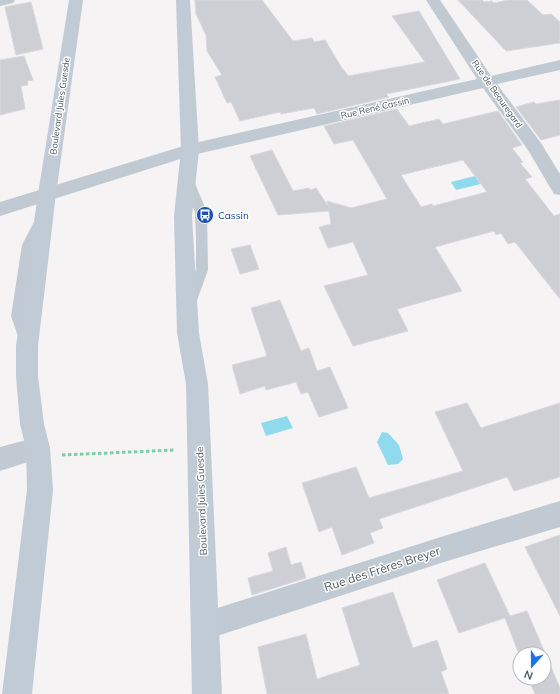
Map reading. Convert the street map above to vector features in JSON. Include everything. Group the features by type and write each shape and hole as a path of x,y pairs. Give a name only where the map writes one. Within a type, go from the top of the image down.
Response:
{"street":[{"path":"0,2 8,0"},
{"name":"Boulevard Jules Guesde","path":"17,694 40,490 47,452 32,424 27,376 27,346 46,203 76,0"},
{"name":"Boulevard Jules Guesde","path":"183,0 190,150 183,216 188,333 197,384 206,694"},
{"name":"Rue de Beauregard","path":"434,0 488,83 535,146 560,189"},
{"name":"Rue René Cassin","path":"0,209 46,203 190,150 488,83 560,65"},
{"path":"0,458 47,452"},
{"name":"Rue des Frères Breyer","path":"205,626 444,549 560,514"}],"path":[{"path":"47,452 182,450"}],"water":[{"path":"479,175 485,183 456,190 451,182"},
{"path":"287,416 293,428 266,436 261,423"},
{"path":"382,432 388,433 399,445 403,459 398,464 388,465 377,442"}],"building":[{"path":"195,0 262,0 293,41 312,38 314,42 325,40 348,76 425,62 392,16 419,11 460,79 386,94 389,97 317,114 314,108 281,114 280,112 240,121 231,102 227,103 215,77 222,75 207,51 206,35 196,14"},
{"path":"458,0 482,0 484,2 492,1 494,3 508,0 527,0 543,15 551,14 560,22 560,43 506,51"},
{"path":"31,2 43,49 16,55 5,7"},
{"path":"24,56 33,80 27,81 28,85 21,86 25,109 0,115 0,60"},
{"path":"560,100 560,135 541,140 516,107 534,102 536,104"},
{"path":"397,109 409,126 439,119 443,124 498,111 522,145 512,148 523,162 520,163 532,177 525,179 554,216 560,214 560,299 515,242 508,244 501,233 496,235 494,231 435,247 462,291 397,309 408,331 353,346 324,286 368,275 353,242 328,248 319,227 331,224 329,211 278,215 250,156 272,150 293,191 309,188 310,190 316,188 328,206 327,201 351,208 387,199 353,140 334,144 324,126","holes":["463,160 487,192 433,206 432,204 421,207 401,175"]},
{"path":"250,245 259,269 240,274 231,249"},
{"path":"280,300 301,351 309,348 317,371 330,367 348,408 319,417 308,392 301,394 296,382 266,390 265,386 240,394 232,365 267,356 251,308"},
{"path":"467,403 481,428 560,403 560,477 514,491 507,477 379,519 383,528 370,533 374,543 342,555 332,527 319,532 302,483 356,467 369,498 463,471 435,412"},
{"path":"560,535 560,616 525,547"},
{"path":"286,547 291,565 301,562 306,578 252,595 248,578 273,571 268,553"},
{"path":"485,563 510,616 527,611 542,646 516,646 505,618 459,633 437,580"},
{"path":"393,592 413,648 437,640 447,669 441,672 449,694 267,694 258,647 306,634 317,679 360,665 342,608"},
{"path":"552,669 560,688 560,694 535,694 532,686 552,686"}],"place":[{"name":"Cassin","path":"205,215"}]}
